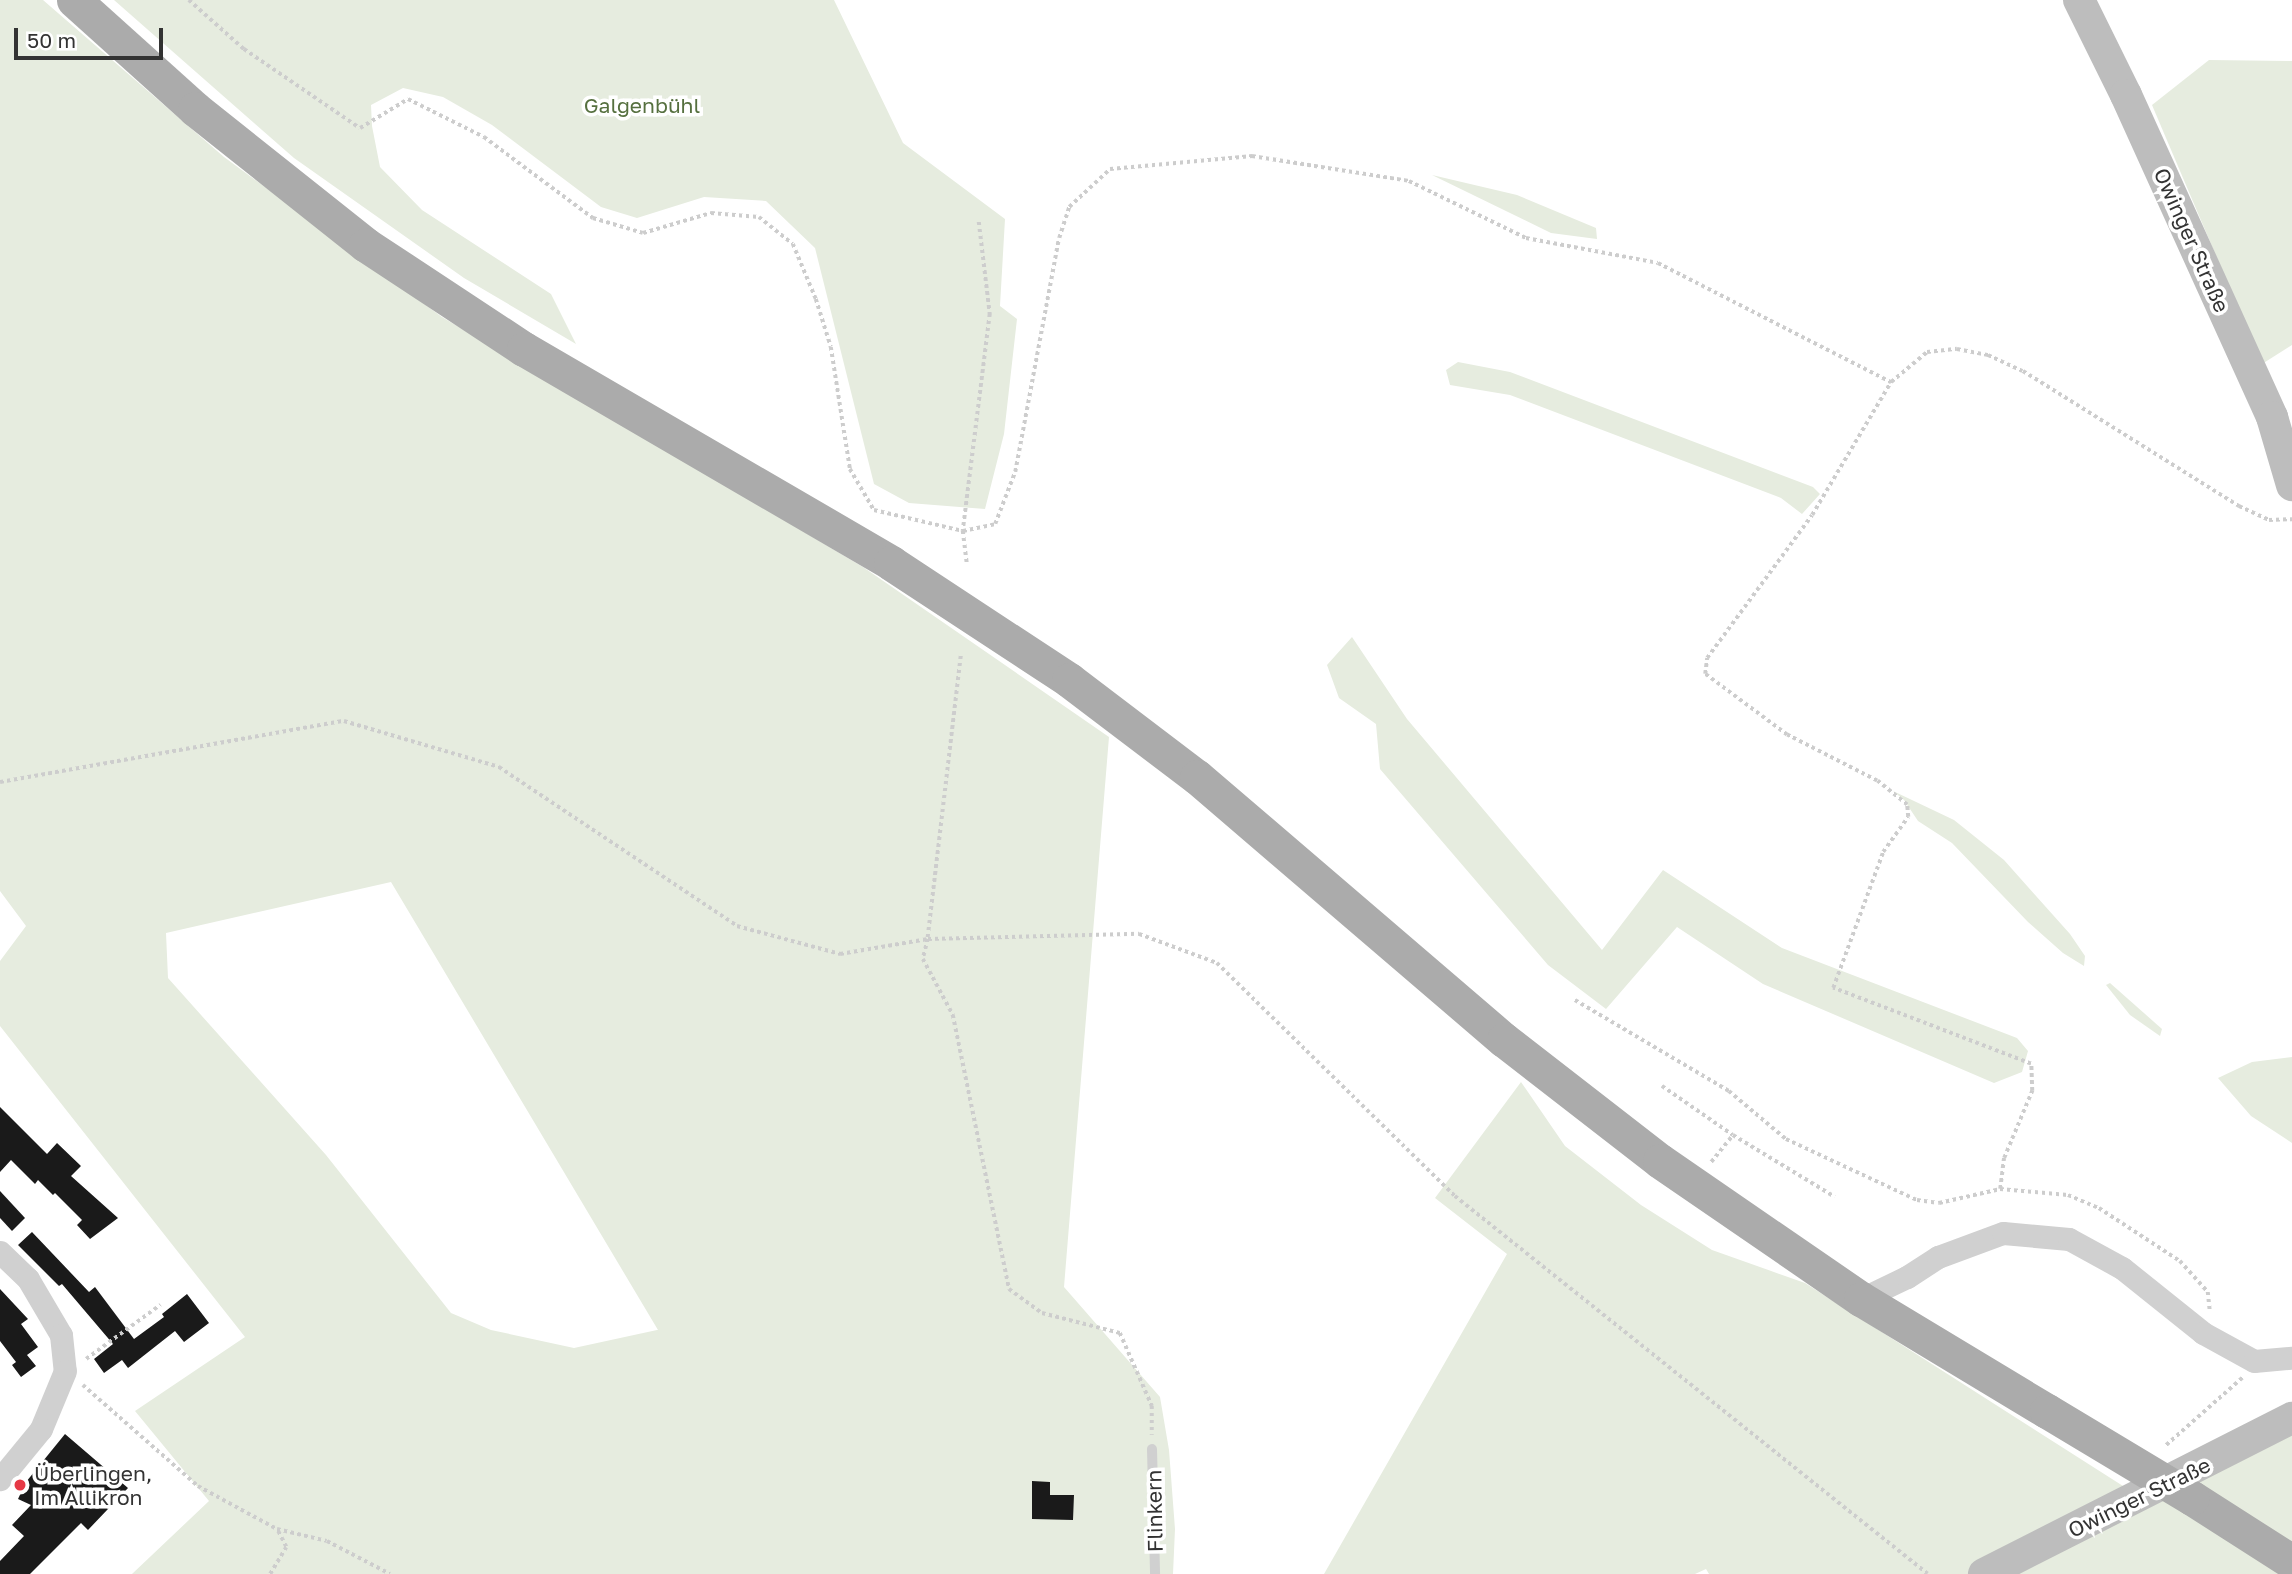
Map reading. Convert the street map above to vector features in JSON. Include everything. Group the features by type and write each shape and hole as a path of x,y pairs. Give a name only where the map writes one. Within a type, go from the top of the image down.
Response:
{"main road":[{"path":"74,0 195,109 377,252 524,349 891,563 1003,635 1124,720 1282,848 1525,1056 1660,1161 1861,1299 2292,1562"}],"street":[{"name":"Owinger Straße","path":"2079,0 2126,95 2272,417 2292,485"},
{"path":"1861,1299 1907,1278 1938,1256 2003,1233 2069,1239 2122,1268 2203,1333 2254,1361 2292,1358"},
{"path":"0,1252 28,1279 61,1335 65,1371 41,1429 4,1467"},
{"name":"Owinger Straße","path":"1984,1574 2292,1418"}],"lane":[{"name":"Flinkern","path":"1152,1449 1155,1574"}],"path":[{"path":"189,0 244,49 360,128 408,99 484,137 593,218 643,233 711,213 759,217 793,244 816,299 831,347 850,469 874,510 963,531 995,524 1015,472 1062,227 1069,207 1110,169 1252,156 1409,181 1526,238 1658,263 1891,382"},
{"path":"967,565 963,531 990,314 979,222"},
{"path":"2000,1189 2004,1158 2032,1091 2031,1064 1833,988 1883,852 1908,817 1907,805 1877,781 1787,735 1705,674 1707,658 1812,515 1891,382 1927,352 1957,349 1988,355 2023,371 2239,506 2269,520 2292,519"},
{"path":"961,656 928,939 923,959 953,1015 1009,1289 1042,1313 1120,1333 1152,1406 1152,1449"},
{"path":"0,782 344,721 499,767 737,926 840,954 928,939 1139,934 1217,963 1455,1196 1928,1574"},
{"path":"1575,1000 1729,1091 1786,1139 1917,1200"},
{"path":"1662,1086 1733,1135 1835,1196"},
{"path":"1711,1162 1733,1135"},
{"path":"160,1305 65,1371 151,1441 198,1486 277,1529 327,1541 390,1574"},
{"path":"2166,1445 2242,1377 2254,1361"},
{"path":"270,1574 286,1547 277,1529"}],"green space":[{"path":"0,0 43,0 224,157 442,317 863,567 1109,737 1064,1287 1160,1397 1169,1450 1175,1529 1173,1574 132,1574 209,1501 135,1411 245,1337 0,1026 0,961 26,926 0,891","holes":["391,882 658,1330 574,1348 491,1330 451,1313 326,1155 168,978 166,933"]},
{"name":"Galgenbühl","path":"114,0 834,0 903,143 1005,219 1000,306 1017,319 1004,434 985,509 909,503 874,484 815,248 766,201 704,197 637,218 601,207 492,125 443,97 403,88 371,105 380,167 422,210 551,294 576,344 464,278 294,158"},
{"path":"2209,60 2292,61 2292,345 2262,364 2152,105"},
{"path":"1432,175 1517,195 1596,228 1597,239 1551,233"},
{"path":"1458,362 1510,372 1813,487 1820,494 1802,514 1781,498 1510,395 1450,385 1446,370"},
{"path":"1352,637 1407,719 1602,950 1663,870 1782,948 2017,1038 2028,1051 2022,1072 1994,1083 1763,984 1677,927 1606,1009 1548,965 1380,769 1376,724 1339,698 1327,665"},
{"path":"1893,791 1954,820 2004,860 2070,934 2085,956 2084,966 2063,953 2028,922 1952,843 1918,821 1904,800"},
{"path":"2110,983 2162,1029 2160,1036 2130,1015 2106,985"},
{"path":"2292,1057 2292,1143 2251,1116 2218,1078 2252,1062"},
{"path":"1521,1082 1565,1146 1641,1205 1712,1250 1805,1283 2134,1493 1974,1574 1709,1574 1706,1569 1695,1574 1324,1574 1507,1254 1435,1198"},
{"path":"2292,1435 2292,1574 2006,1574"}],"building":[{"path":"0,1107 47,1154 57,1143 81,1166 71,1176 118,1218 90,1239 77,1225 82,1220 38,1180 35,1184 11,1160 0,1172"},
{"path":"0,1191 25,1218 12,1231 0,1218"},
{"path":"32,1232 89,1292 95,1287 134,1339 164,1317 162,1314 187,1294 209,1323 184,1342 175,1331 128,1368 122,1360 104,1373 94,1359 113,1344 62,1284 59,1286 18,1245"},
{"path":"0,1289 28,1319 21,1324 38,1347 27,1355 36,1366 21,1377 12,1365 16,1362 0,1341"},
{"path":"65,1434 128,1488 88,1530 81,1523 30,1574 0,1574 0,1561 24,1536 12,1525 31,1505 18,1499 26,1482"},
{"path":"1032,1481 1050,1482 1050,1495 1074,1495 1073,1520 1032,1519"}],"place":[{"name":"Überlingen, Im Allikron","path":"20,1485"}]}
